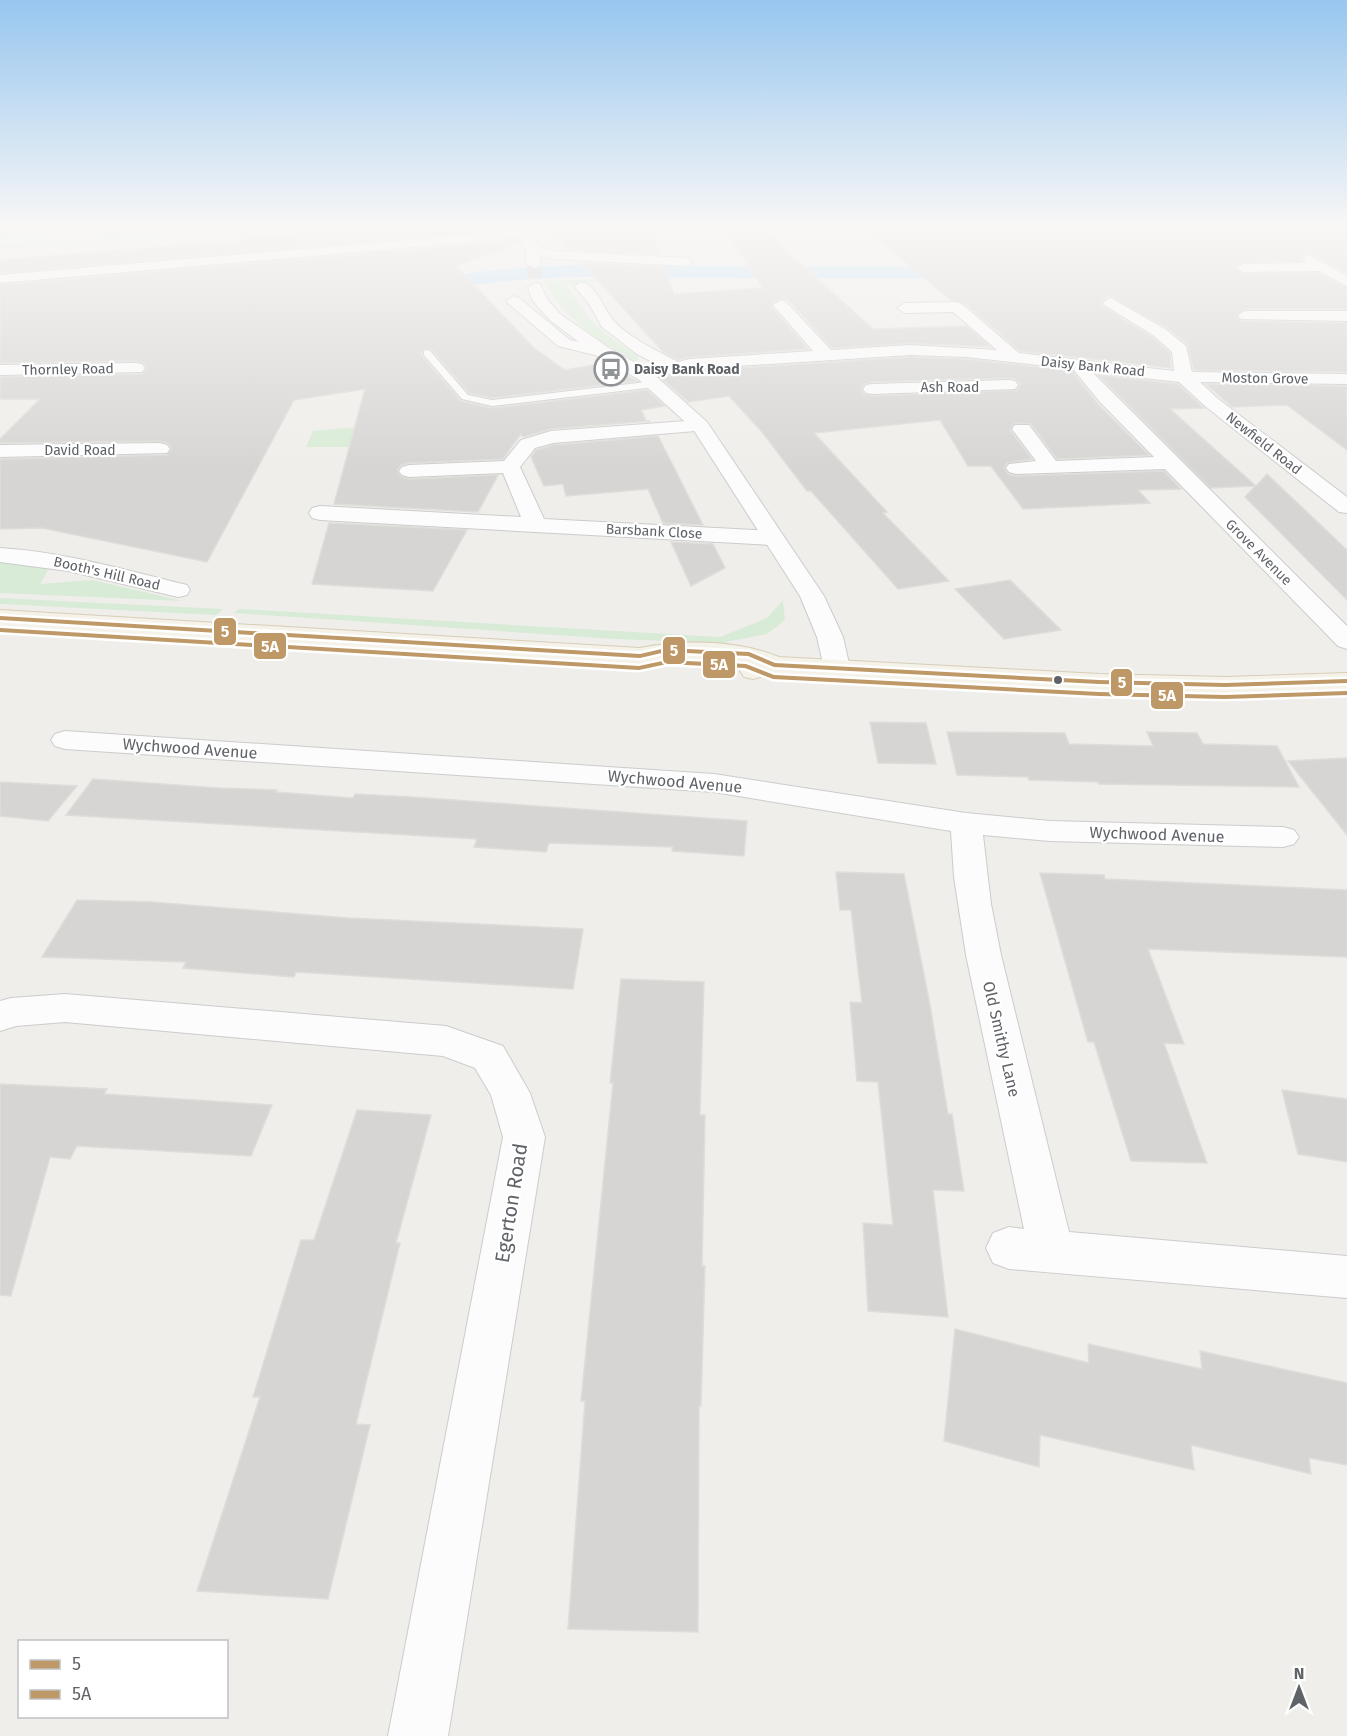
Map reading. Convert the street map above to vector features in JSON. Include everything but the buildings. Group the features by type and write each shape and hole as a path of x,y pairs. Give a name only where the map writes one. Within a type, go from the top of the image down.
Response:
{"main road":[{"path":"0,618 640,656 662,665 741,671 774,665 1001,678 1225,685 1347,681"}],"street":[{"path":"523,308 564,342 572,346 603,352"},
{"path":"547,308 555,317 603,352 650,380 700,426 819,610 830,637 837,668"},
{"path":"599,308 608,324 643,350 673,366"},
{"path":"784,308 825,354"},
{"path":"958,308 1014,357"},
{"path":"1119,308 1159,332 1180,350 1184,376"},
{"path":"1246,316 1347,316"},
{"name":"Daisy Bank Road","path":"650,380 673,366 910,350 1014,357 1184,376"},
{"path":"858,352 890,388"},
{"name":"Grove Avenue","path":"1079,365 1106,398 1347,641"},
{"name":"Thornley Road","path":"0,370 136,368"},
{"name":"Moston Grove","path":"1184,376 1347,379"},
{"name":"Newfield Road","path":"1184,376 1211,402 1347,507"},
{"name":"Ash Road","path":"872,389 1009,385"},
{"path":"409,471 510,467 528,444 551,437 700,426"},
{"path":"1022,429 1050,466"},
{"name":"David Road","path":"0,451 160,449"},
{"path":"1016,468 1170,463"},
{"path":"510,467 535,524"},
{"name":"Barsbank Close","path":"320,513 773,538"},
{"name":"Booth's Hill Road","path":"0,555 63,561 122,578 178,590"},
{"name":"Wychwood Avenue","path":"64,740 714,783 966,823 1050,831 1283,837"},
{"name":"Old Smithy Lane","path":"966,823 969,875 979,939 1031,1171 1052,1252"},
{"name":"Egerton Road","path":"0,1017 11,1012 65,1008 446,1041 489,1057 510,1093 524,1137 418,1736"},
{"path":"1009,1248 1347,1277"}],"lane":[{"path":"427,353 465,398 492,404 650,380"}],"green space":[{"path":"563,308 582,308 589,319 638,356 638,360 634,361 607,345 572,318"},
{"path":"377,425 372,447 306,447 313,431"},
{"path":"0,561 35,564 48,570 40,584 92,580 183,601 0,593"},
{"path":"0,598 223,609 216,615 0,604"},
{"path":"783,600 785,620 767,634 721,643 616,639 234,613 239,609 720,637 767,618"}],"transit line":[{"name":"5","path":"0,618 640,656 666,650 749,654 774,665 1099,682 1225,685 1347,681"},
{"name":"5A","path":"0,630 639,668 667,662 746,666 773,677 1099,694 1225,697 1347,693"}],"place":[{"name":"Daisy Bank Road","path":"611,369"}]}
